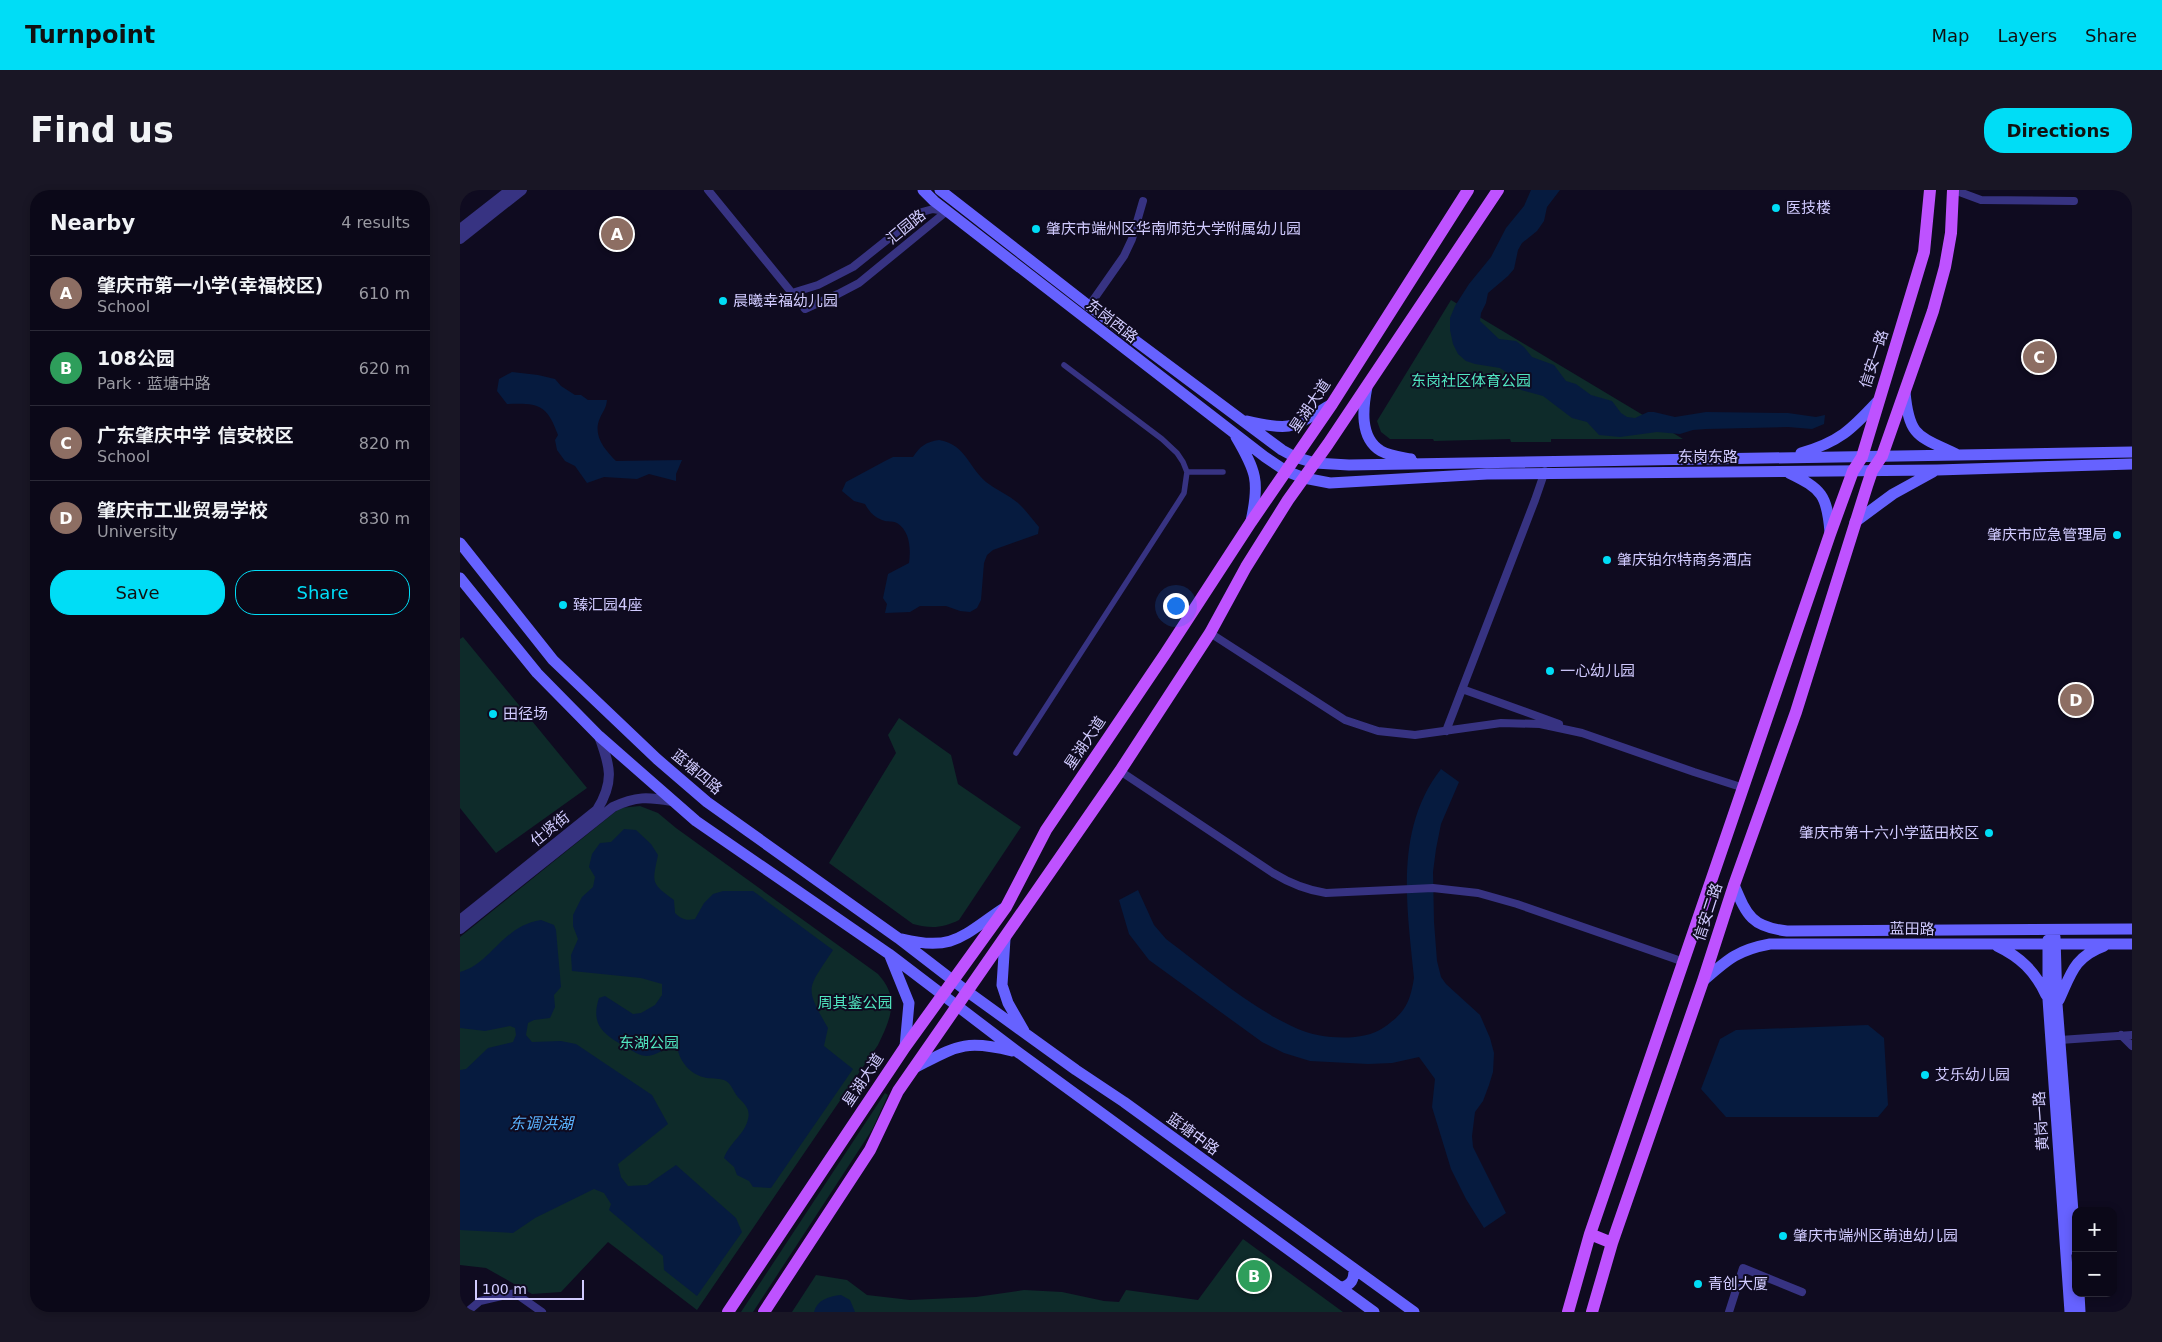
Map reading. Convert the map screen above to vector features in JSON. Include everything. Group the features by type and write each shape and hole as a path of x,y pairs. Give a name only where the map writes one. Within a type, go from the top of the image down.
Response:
{"main road":[{"name":"东岗西路","path":"923,190 947,211 1113,341 1286,471"},
{"name":"东岗西路","path":"940,190 1240,420 1295,457"},
{"name":"星湖大道","path":"728,1312 882,1080 1006,906 1046,830 1332,404 1468,190"},
{"path":"764,1312 870,1150 898,1091 1120,770 1210,633 1246,567 1304,478 1368,386 1498,190"},
{"name":"信安一路","path":"1830,534 1853,471 1862,456 1924,252 1930,190"},
{"path":"1855,522 1872,471 1882,456 1933,311 1950,233 1954,190"},
{"path":"1897,344 1918,352"},
{"path":"1368,386 1364,404 1364,421 1368,436 1376,447 1392,455 1435,464"},
{"path":"1905,392 1909,421 1918,435 1959,456"},
{"path":"1788,457 1817,449 1846,434 1877,402"},
{"path":"1240,420 1272,427 1289,427 1297,425 1332,404"},
{"path":"1232,431 1250,460 1256,478 1256,494 1251,522"},
{"name":"东岗东路","path":"1286,471 1304,478 1330,483 1487,474 1545,468 1788,457 2132,452"},
{"path":"1911,470 1912,456"},
{"name":"东岗东路","path":"1295,457 1315,463 1349,465 1435,464 1545,468 1788,472 2132,464"},
{"path":"1822,471 1823,457"},
{"path":"1855,522 1906,485 1937,470"},
{"path":"1788,472 1810,483 1822,494 1828,513 1830,534"},
{"name":"信安二路","path":"1592,1312 1612,1243 1703,981 1734,885 1796,712 1855,522"},
{"name":"信安二路","path":"1568,1312 1590,1234 1830,534"},
{"name":"蓝塘四路","path":"460,543 553,660 657,759 707,802 898,938 954,981"},
{"path":"1229,555 1238,557 1246,567"},
{"path":"460,578 537,673 599,736 696,821 889,954 1019,1052 1374,1312"},
{"path":"1797,634 1818,642"},
{"path":"537,673 553,660"},
{"path":"743,855 758,856 762,847 756,837"},
{"name":"蓝田路","path":"1734,885 1742,905 1753,921 1770,929 1787,931 2132,929"},
{"path":"898,938 932,945 954,942 1006,906"},
{"name":"黄岗一路","path":"2051,928 2053,1002 2070,1312"},
{"path":"1005,938 1002,985 1008,1003 1026,1034"},
{"name":"蓝田路","path":"1703,981 1736,954 1747,948 1770,944 2132,944"},
{"path":"1995,945 2016,956 2034,973 2053,1002 2076,964 2094,950 2109,945"},
{"path":"889,954 909,1003 905,1047"},
{"name":"蓝塘中路","path":"954,981 1414,1312"},
{"name":"黄岗一路","path":"2053,1002 2060,1040 2073,1207"},
{"path":"916,1067 947,1051 964,1046 985,1044 1019,1052"},
{"path":"882,1080 898,1091"},
{"path":"1112,1120 1113,1112 1124,1102"},
{"path":"1590,1234 1612,1243"},
{"path":"1342,1288 1350,1285 1354,1279 1354,1269"},
{"path":"2079,1297 2080,1312"}],"street":[{"path":"460,229 510,190"},
{"path":"460,240 522,190"},
{"path":"708,190 792,293"},
{"path":"1954,190 1981,200 2074,202"},
{"path":"1089,306 1124,256 1132,239 1144,200"},
{"name":"汇园路","path":"933,209 947,211 859,282 838,294 804,309 792,293 818,285 852,267 922,212 933,209"},
{"path":"1016,753 1184,493 1187,472 1177,453 1162,439 1064,365"},
{"path":"1214,417 1222,406"},
{"path":"1446,730 1545,468"},
{"path":"1187,472 1223,472"},
{"path":"1210,633 1345,720 1378,731 1415,734 1500,723 1540,724 1582,733"},
{"path":"1462,689 1582,733 1744,788"},
{"name":"仕贤街","path":"460,920 597,810 605,797 610,782 609,763 599,736"},
{"path":"1120,770 1295,886 1326,893 1433,888 1461,890 1498,898 1684,962"},
{"path":"460,929 613,806 629,799 647,797 672,801"},
{"path":"2121,1035 2132,1046"},
{"path":"2060,1040 2132,1035"},
{"path":"1729,1312 1743,1268 1802,1292"},
{"path":"467,1312 480,1301 515,1293 542,1312"}],"green space":[{"name":"东岗社区体育公园","path":"1451,300 1683,439 1551,439 1551,442 1511,442 1510,439 1434,441 1433,439 1390,439 1381,432 1377,421"},
{"name":"田径场","path":"463,637 587,788 496,853 460,808 460,639"},
{"path":"899,718 951,755 958,784 1021,827 959,920 948,925 926,927 913,924 829,863 896,753 888,735"},
{"name":"东湖公园","path":"640,806 658,813 878,974 889,991 891,1000 890,1017 878,1045 697,1310 608,1242 561,1292 532,1294 486,1268 460,1265 460,937 620,808"},
{"path":"885,1093 888,1095 872,1130 753,1312 741,1312"},
{"path":"1243,1239 1343,1312 792,1312 816,1275 847,1280 867,1295 910,1300 976,1297 1024,1290 1062,1292 1104,1301 1119,1302 1126,1290 1198,1300"}],"water":[{"path":"1531,190 1560,190 1547,207 1544,221 1537,231 1522,243 1518,250 1514,269 1488,293 1480,321 1499,339 1516,341 1532,357 1554,365 1566,381 1576,384 1591,395 1612,401 1621,413 1627,417 1635,418 1648,412 1675,417 1706,412 1788,413 1816,417 1825,415 1824,424 1812,429 1788,427 1706,429 1680,434 1657,432 1620,437 1599,435 1587,422 1572,418 1543,396 1521,390 1506,372 1500,368 1466,361 1458,354 1453,344 1450,318 1469,284 1491,257 1506,228 1524,206"},
{"path":"512,372 555,379 561,386 575,395 581,395 588,400 607,400 598,424 598,430 601,442 608,452 616,461 682,460 676,474 676,481 649,474 637,479 604,477 587,483 575,466 565,461 557,450 555,440 558,435 550,417 545,411 534,405 507,404 497,391 499,379"},
{"path":"939,440 955,446 966,456 986,482 1011,497 1021,506 1039,527 1038,534 993,550 987,555 984,563 981,600 977,608 970,612 946,606 920,606 910,612 885,613 887,604 883,598 888,574 909,563 910,546 907,535 897,523 876,517 865,504 854,501 842,491 846,482 885,461 893,457 913,457 924,445"},
{"path":"1441,769 1459,782 1441,824 1433,872 1437,961 1441,977 1446,984 1480,1015 1494,1053 1493,1072 1483,1101 1475,1112 1472,1136 1473,1147 1506,1213 1484,1228 1466,1199 1451,1169 1432,1107 1435,1079 1419,1057 1392,1063 1368,1064 1310,1061 1284,1053 1262,1042 1149,960 1129,934 1119,900 1138,890 1154,925 1166,939 1230,988 1280,1020 1298,1029 1329,1037 1353,1037 1375,1032 1397,1017 1405,1007 1411,994 1414,978 1407,896 1407,869 1410,843 1416,817 1426,792"},
{"path":"624,829 636,830 651,844 658,855 655,882 661,890 674,900 675,913 682,918 686,920 695,919 704,903 713,894 723,891 753,891 833,950 814,981 812,995 828,1028 824,1046 853,1069 771,1188 753,1187 749,1181 737,1175 734,1167 724,1158 744,1129 749,1115 746,1106 726,1081 707,1078 691,1071 683,1063 677,1047 670,1047 647,1056 642,1055 633,1052 611,1038 601,1028 596,1015 599,998 605,996 633,1014 641,1013 655,1005 662,995 662,984 641,978 572,971 571,955 578,939 573,926 573,915 582,897 593,887 595,877 589,867 592,854 600,843 611,842"},
{"name":"东调洪湖","path":"541,920 554,925 556,930 561,987 554,995 555,1007 550,1018 534,1020 528,1023 526,1035 532,1042 561,1041 576,1044 652,1095 668,1124 618,1164 621,1177 628,1186 647,1185 676,1165 736,1218 742,1232 697,1296 664,1270 663,1256 609,1210 611,1204 604,1193 594,1189 535,1218 513,1233 460,1230 460,1070 466,1069 488,1048 513,1042 516,1035 515,1028 510,1026 485,1031 460,1028 460,972 471,968 516,930"},
{"path":"1868,1025 1884,1038 1888,1105 1878,1117 1726,1117 1701,1089 1720,1039 1736,1030"},
{"path":"841,1295 850,1300 855,1312 814,1312 818,1304 824,1299"}],"place":[{"name":"医技楼","path":"1776,208"},
{"name":"肇庆市端州区华南师范大学附属幼儿园","path":"1036,229"},
{"name":"肇庆市第一小学(幸福校区)","path":"617,234"},
{"name":"晨曦幸福幼儿园","path":"723,301"},
{"name":"广东肇庆中学 信安校区","path":"2039,357"},
{"name":"肇庆市应急管理局","path":"2117,535"},
{"name":"肇庆铂尔特商务酒店","path":"1607,560"},
{"name":"臻汇园4座","path":"563,605"},
{"name":"一心幼儿园","path":"1550,671"},
{"name":"肇庆市工业贸易学校","path":"2076,700"},
{"name":"田径场","path":"493,714"},
{"name":"肇庆市第十六小学蓝田校区","path":"1989,833"},
{"name":"艾乐幼儿园","path":"1925,1075"},
{"name":"肇庆市端州区萌迪幼儿园","path":"1783,1236"},
{"name":"108公园","path":"1254,1276"},
{"name":"青创大厦","path":"1698,1284"}],"park label":[{"name":"周其鉴公园","path":"855,1003"}]}
